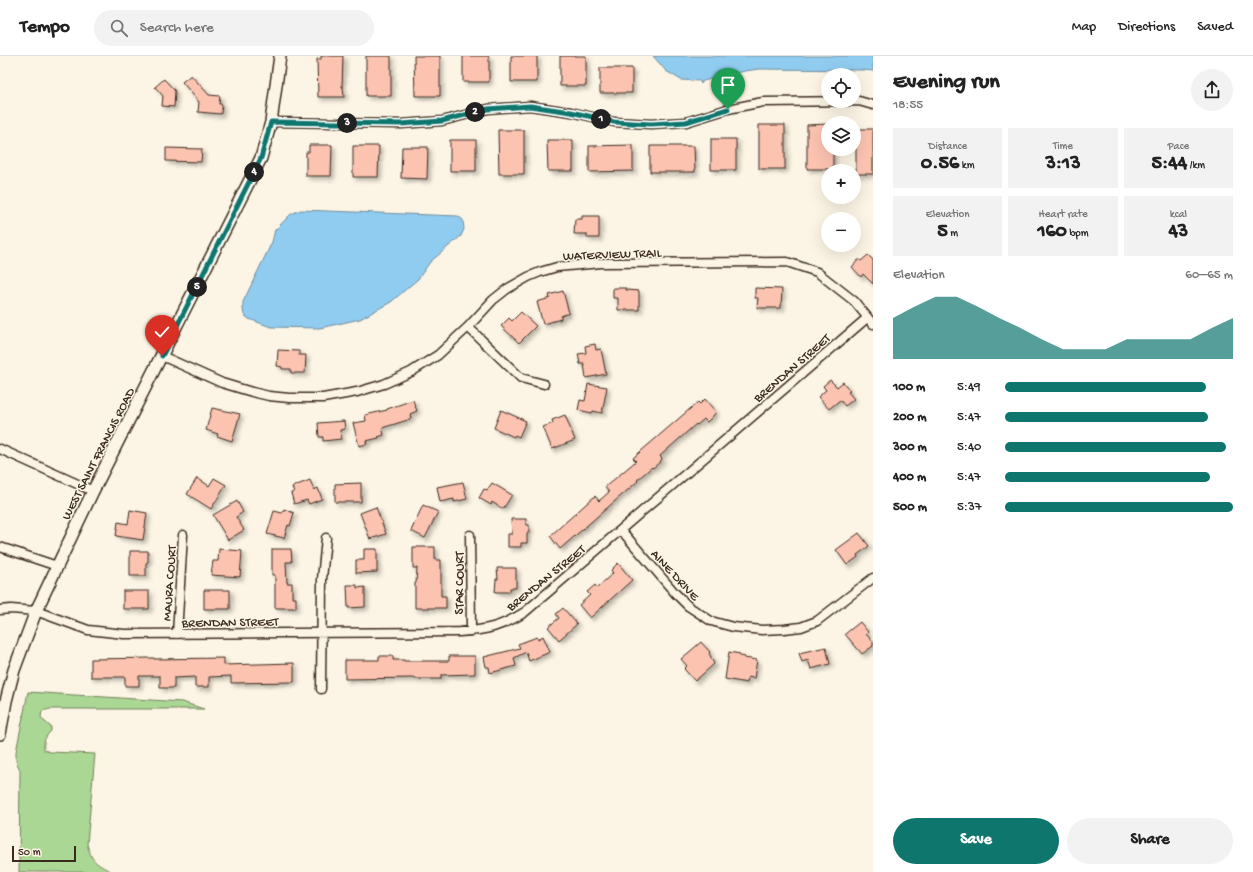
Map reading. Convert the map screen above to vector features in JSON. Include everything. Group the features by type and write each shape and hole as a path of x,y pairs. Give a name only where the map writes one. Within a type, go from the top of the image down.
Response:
{"street":[{"name":"WEST SAINT FRANCIS ROAD","path":"0,734 14,670 36,610 93,491 261,158 271,122 280,56"},
{"path":"271,122 401,124 442,121 488,109 530,106 571,112 614,122 651,124 686,122 728,109 763,102 859,101 873,105"},
{"name":"WATERVIEW TRAIL","path":"162,356 222,383 252,392 289,398 323,398 357,392 384,384 411,372 438,355 468,327 493,300 528,277 556,267 601,263 787,262 817,272 854,301 873,324"},
{"name":"BRENDAN STREET","path":"0,610 36,610 88,630 124,634 471,631 492,629 525,612 867,318"},
{"path":"468,327 521,378 544,384"},
{"path":"0,449 93,491"},
{"name":"AINE DRIVE","path":"621,530 688,606 711,621 733,627 762,630 801,627 817,621 873,578"},
{"name":"MAURA COURT","path":"177,634 183,535"},
{"name":"STAR COURT","path":"470,535 471,631"},
{"path":"321,689 322,579 326,538"},
{"path":"0,547 57,566"}],"green space":[{"path":"28,692 182,702 204,709 50,709 42,711 41,717 51,727 51,731 45,739 44,750 50,752 95,754 87,844 95,861 112,872 19,872 20,770 16,761 16,752"}],"water":[{"path":"653,56 873,56 873,71 861,70 861,68 821,68 821,70 759,69 703,81 701,84 700,81 681,80 666,71"},
{"path":"301,210 458,216 463,220 464,229 461,236 430,262 418,279 391,302 360,319 320,328 271,327 249,319 244,315 243,302 272,242 275,230 291,214"}],"building":[{"path":"321,56 343,56 342,87 344,97 318,97 317,59 321,59"},
{"path":"366,56 391,56 391,96 366,96"},
{"path":"414,56 440,56 440,96 415,96"},
{"path":"463,56 489,56 489,82 463,82"},
{"path":"511,56 537,56 537,82 511,82"},
{"path":"560,56 586,56 586,86 560,86"},
{"path":"600,68 632,68 632,93 600,93"},
{"path":"191,75 209,95 220,96 219,104 222,104 221,114 198,112 199,102 182,82"},
{"path":"164,79 175,91 174,107 162,106 163,96 155,87"},
{"path":"821,124 821,156 833,156 833,164 821,164 821,169 807,169 807,125"},
{"path":"759,125 785,125 785,169 759,169"},
{"path":"861,129 873,129 873,174 861,174 861,164 856,164 856,156 861,156"},
{"path":"498,130 524,130 524,174 499,174"},
{"path":"711,139 736,139 736,170 711,170"},
{"path":"450,140 476,140 476,171 450,171"},
{"path":"547,140 573,140 573,171 548,171"},
{"path":"309,145 332,145 331,176 306,176 306,152 309,152"},
{"path":"633,145 633,171 589,172 589,146"},
{"path":"353,146 379,146 378,177 353,177"},
{"path":"650,146 694,146 695,172 650,172"},
{"path":"402,147 428,147 427,179 401,178"},
{"path":"166,148 202,149 201,162 166,161"},
{"path":"582,216 599,216 599,238 587,238 587,234 574,234 575,219 582,219"},
{"path":"868,255 873,260 873,284 863,274 861,277 852,267 859,259 861,261"},
{"path":"613,288 626,288 626,290 639,291 639,310 618,310 618,298 613,298"},
{"path":"755,288 782,289 781,308 757,308 758,298 755,298"},
{"path":"563,291 569,313 561,316 561,319 543,324 537,302 550,298 549,295"},
{"path":"521,312 536,326 519,343 501,326 509,318 512,321"},
{"path":"595,344 596,350 601,349 606,374 586,378 584,364 580,364 578,354 586,353 585,346"},
{"path":"278,350 299,351 299,355 306,355 305,373 291,373 291,369 282,369 282,367 277,366"},
{"path":"830,380 837,387 843,382 850,391 848,392 854,399 845,406 840,400 829,409 818,397 826,390 823,386"},
{"path":"588,384 607,387 602,413 593,411 592,413 578,410 580,400 585,401"},
{"path":"705,399 716,412 713,416 707,422 704,419 697,425 696,424 660,456 662,459 660,462 637,480 638,481 560,549 550,536 595,496 599,501 609,492 605,487 636,461 633,458 698,402 700,404"},
{"path":"413,400 417,411 410,414 411,419 382,428 384,435 378,437 379,438 366,441 367,444 359,446 353,423 366,421 365,415 387,410"},
{"path":"212,408 240,414 232,441 217,436 218,434 206,430"},
{"path":"501,410 526,421 519,437 515,435 514,437 494,428"},
{"path":"565,415 575,440 552,449 543,427 553,423 552,420"},
{"path":"344,421 345,429 340,430 341,439 323,441 323,437 319,437 318,423"},
{"path":"197,478 209,486 214,478 226,485 211,509 187,494"},
{"path":"310,480 314,490 318,488 322,499 309,504 307,500 294,504 291,493 294,492 292,487"},
{"path":"463,482 467,499 454,502 454,499 440,502 437,487"},
{"path":"361,483 361,502 335,502 335,484"},
{"path":"492,483 512,495 503,509 492,502 491,505 479,498 484,489 487,490"},
{"path":"237,501 243,512 236,517 244,530 228,540 213,515"},
{"path":"423,505 438,512 425,538 411,531"},
{"path":"376,507 386,534 370,539 360,513"},
{"path":"284,509 294,513 284,538 267,534 274,511 282,513"},
{"path":"130,510 147,513 143,540 116,536 118,522 128,524"},
{"path":"511,519 526,519 526,525 529,525 527,543 521,543 521,547 508,547 508,534 512,534"},
{"path":"859,533 869,546 847,565 836,550"},
{"path":"413,547 435,547 435,560 441,560 441,596 446,596 446,608 415,608 415,583 417,568 413,568"},
{"path":"219,549 242,551 240,577 211,575 213,561 218,561"},
{"path":"272,549 291,549 292,562 286,562 287,583 292,583 292,598 296,598 296,608 275,608 275,575 272,575"},
{"path":"364,549 377,549 377,572 356,573 356,560 364,560"},
{"path":"130,551 148,551 146,576 130,576"},
{"path":"618,563 632,580 590,618 579,605 590,595 587,592 595,585 597,588 613,573 611,570"},
{"path":"497,568 516,568 516,588 510,588 510,592 495,592 496,579 498,579"},
{"path":"347,585 357,585 357,588 365,587 365,607 348,608"},
{"path":"204,590 230,590 230,609 204,609"},
{"path":"123,591 149,591 149,609 123,609"},
{"path":"563,608 577,624 559,640 548,627 559,618 556,614"},
{"path":"860,622 868,632 866,634 873,642 873,646 862,654 845,634"},
{"path":"543,636 550,652 529,661 526,652 514,658 516,666 490,673 489,667 486,667 484,657 520,648 518,644 537,637 538,639"},
{"path":"701,642 710,652 709,653 714,664 695,681 684,669 687,666 681,659"},
{"path":"826,647 830,664 811,669 808,660 802,662 799,653"},
{"path":"729,652 740,654 740,656 745,657 744,658 757,660 754,678 748,677 747,683 725,679"},
{"path":"379,656 393,656 393,660 404,661 449,661 449,656 475,656 475,674 441,675 441,679 345,679 345,660 379,660"},
{"path":"224,658 224,665 294,663 294,682 231,683 231,676 209,677 209,687 195,687 195,677 174,678 174,688 160,688 160,676 139,676 139,686 125,686 125,677 91,677 91,659"}],"route":[{"path":"162,356 261,158 271,122 401,124 442,121 488,109 530,106 571,112 614,122 651,124 686,122 728,109"}]}
